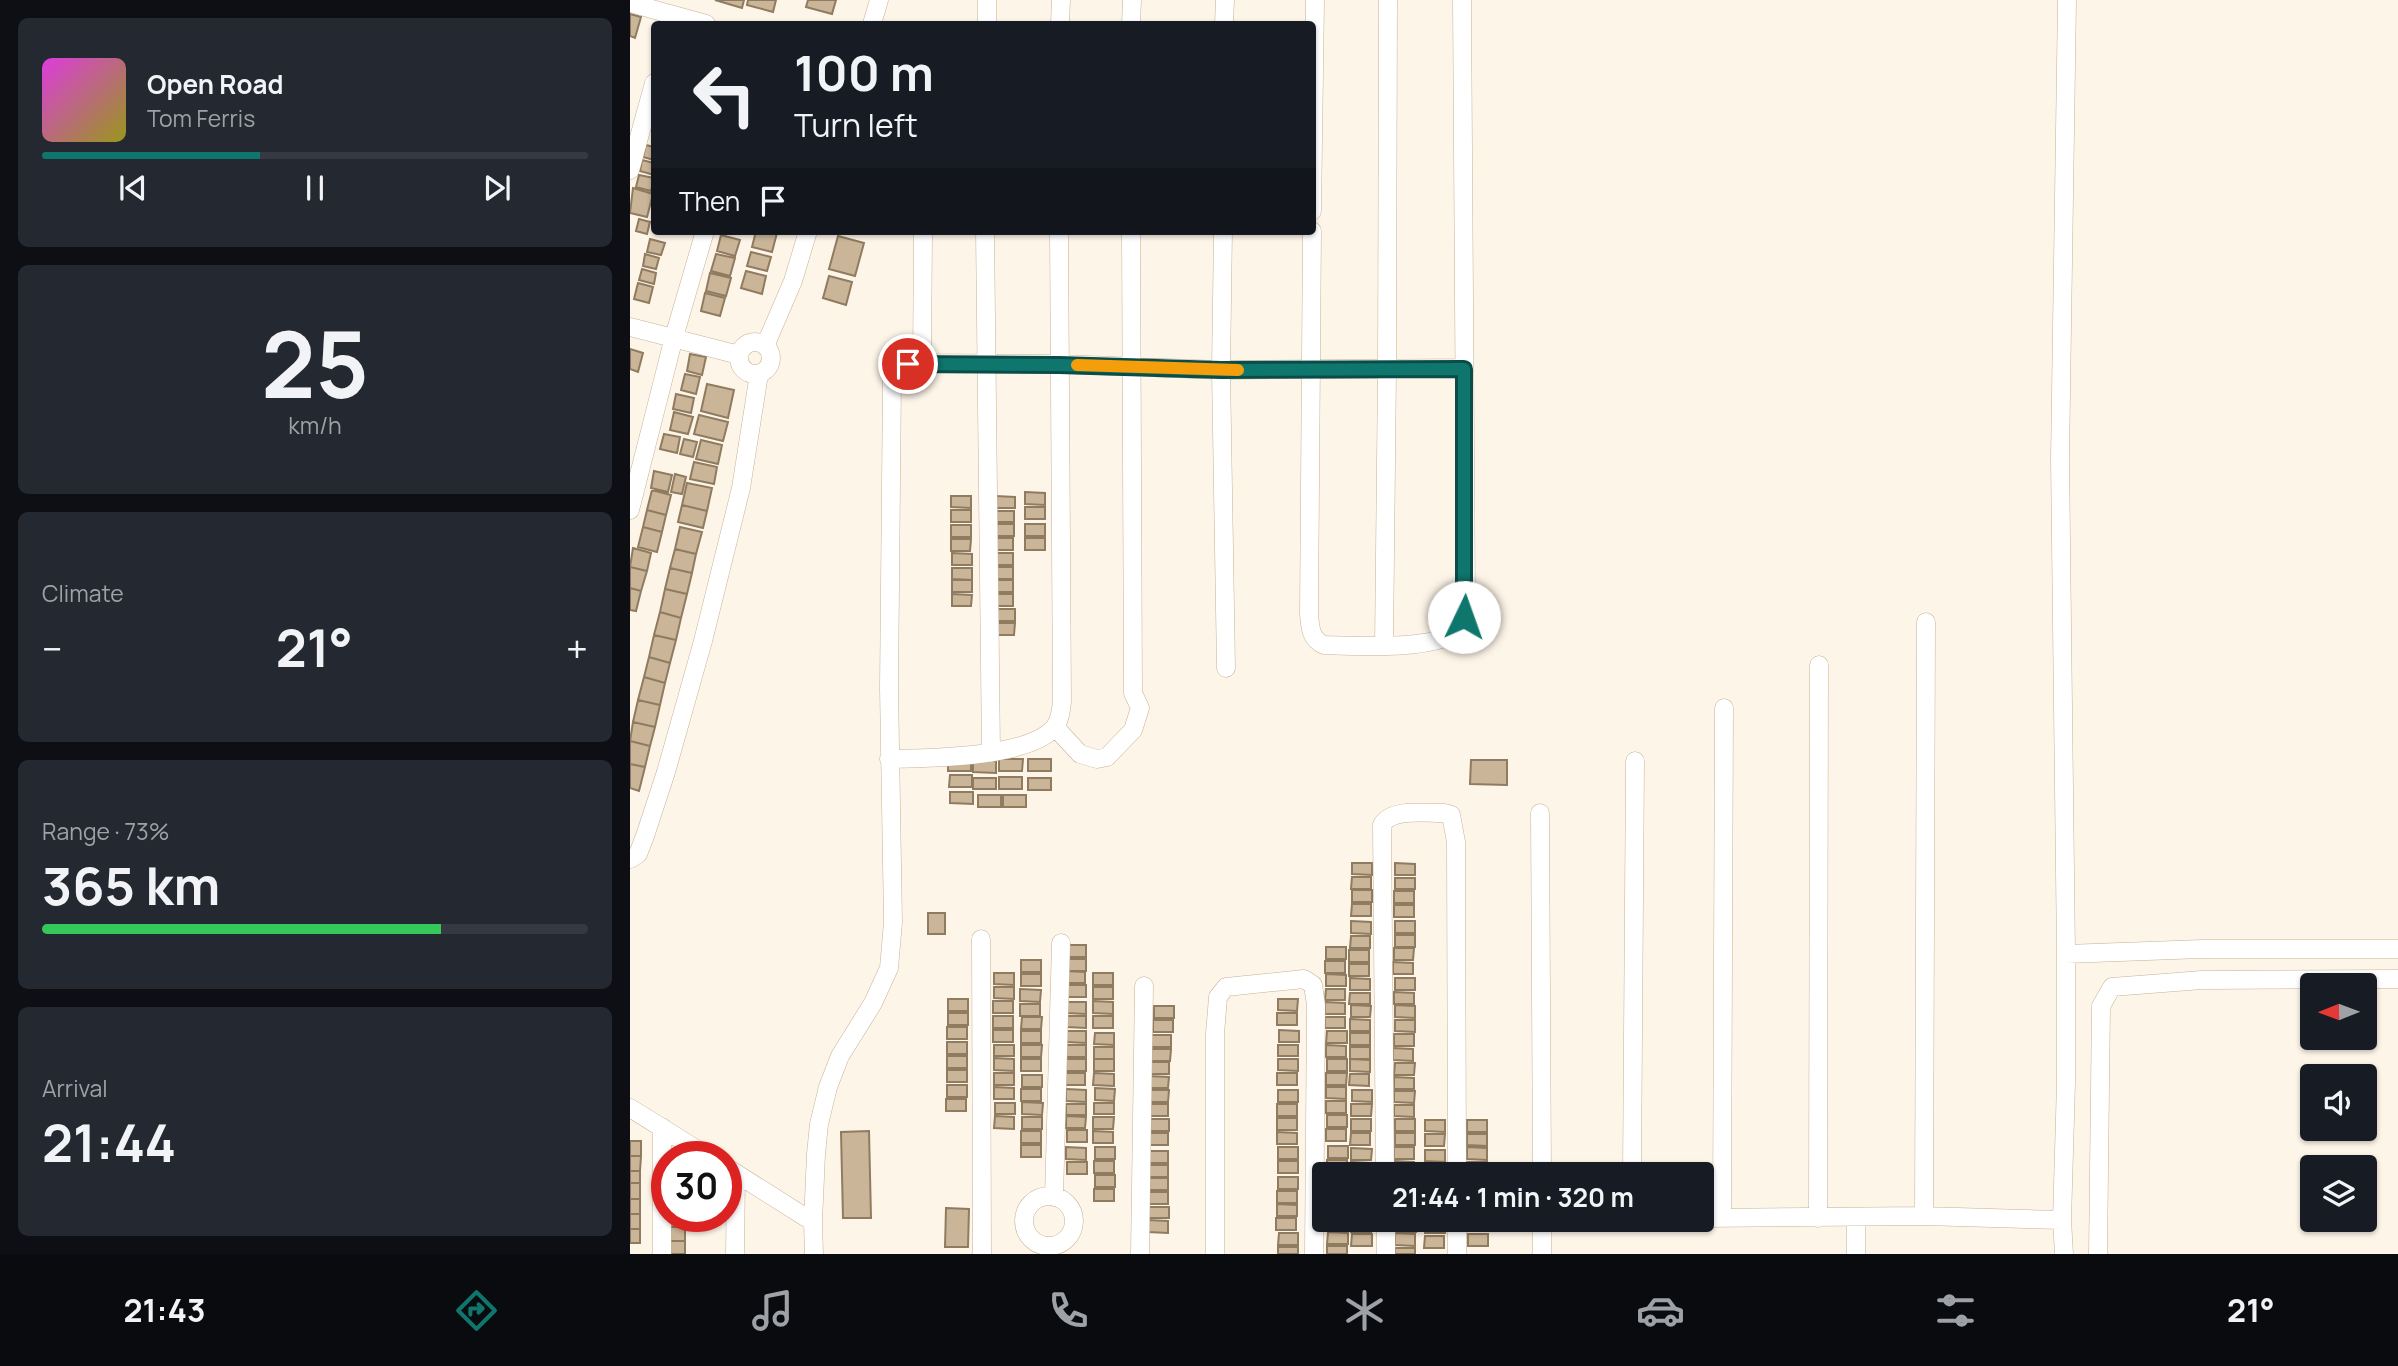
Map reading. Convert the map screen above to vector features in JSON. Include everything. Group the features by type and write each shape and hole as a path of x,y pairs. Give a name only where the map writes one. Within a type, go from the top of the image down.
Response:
{"street":[{"path":"873,21 879,0"},
{"path":"987,0 987,21"},
{"path":"1060,21 1061,0"},
{"path":"1131,21 1132,0"},
{"path":"1224,0 1224,21"},
{"path":"1315,0 1315,21"},
{"path":"1384,646 1388,0"},
{"path":"1312,235 1311,630 1318,643 1324,645 1384,646 1442,639 1457,630 1464,617 1462,0"},
{"path":"2064,1254 2062,1220 2066,954 2060,459 2067,0"},
{"path":"630,4 672,20"},
{"path":"630,170 651,94"},
{"path":"630,510 674,337 704,235"},
{"path":"765,346 793,281 807,235"},
{"path":"922,363 923,235"},
{"path":"985,235 991,752"},
{"path":"889,759 991,752 1033,741 1055,727 1061,713 1059,235"},
{"path":"1055,727 1080,754 1097,759 1107,757 1133,730 1140,708 1133,693 1131,235"},
{"path":"1223,235 1221,370 1226,668"},
{"path":"630,327 739,355"},
{"path":"630,859 638,854 658,798 704,641 741,488 759,374 767,368 771,359 765,346 750,343 739,355 741,366 744,370 759,374"},
{"path":"814,1254 813,1222 819,1124 828,1087 840,1056 873,1003 890,968 893,922 889,759 892,382 895,370 898,367 922,363 1221,370 1464,369"},
{"path":"1924,1216 1926,622"},
{"path":"1818,1218 1819,665"},
{"path":"1721,1218 1724,708"},
{"path":"1632,1162 1635,761"},
{"path":"1385,1162 1382,825 1387,817 1395,815 1444,813 1451,815 1456,842 1457,1162"},
{"path":"1540,813 1542,1162"},
{"path":"981,939 982,1254"},
{"path":"1055,1196 1061,943"},
{"path":"2066,954 2202,949 2398,949"},
{"path":"2202,949 2202,980"},
{"path":"1215,1254 1215,1034 1218,997 1226,987 1304,979 1311,982 1314,988 1315,1005 1314,1254"},
{"path":"2098,1254 2101,1006 2112,987 2202,980 2398,979"},
{"path":"1140,1254 1144,986"},
{"path":"2066,1083 2099,1082"},
{"path":"630,1108 684,1141"},
{"path":"662,1127 662,1254"},
{"path":"742,1177 813,1222"},
{"path":"1055,1196 1066,1203 1073,1214 1073,1226 1068,1238 1057,1250 1032,1240 1025,1229 1024,1216 1030,1204 1041,1197 1055,1196"},
{"path":"1714,1218 1924,1216 2062,1220"},
{"path":"1856,1217 1856,1254"},
{"path":"733,1232 734,1254"},
{"path":"1386,1232 1386,1254"},
{"path":"1457,1232 1457,1254"},
{"path":"1542,1232 1542,1254"}],"building":[{"path":"715,0 744,0 742,8"},
{"path":"748,0 776,0 773,12 747,5"},
{"path":"808,0 836,0 832,14 806,7"},
{"path":"630,14 641,17 635,38 630,36"},
{"path":"646,145 651,146 651,159 643,157"},
{"path":"642,160 651,162 651,174 640,171"},
{"path":"639,175 651,177 651,191 636,187"},
{"path":"633,188 651,193 647,217 630,213"},
{"path":"639,219 650,222 647,234 636,231"},
{"path":"721,235 740,240 735,256 717,251"},
{"path":"755,235 776,235 772,252 752,247"},
{"path":"838,236 864,243 855,276 829,269"},
{"path":"650,239 665,243 661,255 647,252"},
{"path":"751,252 771,257 767,271 747,266"},
{"path":"645,254 659,258 656,269 643,266"},
{"path":"716,254 735,258 730,276 711,271"},
{"path":"642,269 656,273 654,284 639,280"},
{"path":"746,271 766,276 762,294 741,288"},
{"path":"710,273 731,278 726,296 706,291"},
{"path":"829,276 852,282 846,305 823,298"},
{"path":"638,283 653,287 649,303 634,299"},
{"path":"705,293 725,298 720,316 701,311"},
{"path":"630,349 643,353 638,372 630,369"},
{"path":"690,354 706,357 702,375 687,371"},
{"path":"685,374 700,377 696,394 681,390"},
{"path":"707,384 734,390 728,418 701,411"},
{"path":"676,394 694,398 691,413 673,409"},
{"path":"674,412 693,417 688,434 670,430"},
{"path":"699,415 728,422 723,441 694,434"},
{"path":"664,434 680,437 677,453 660,449"},
{"path":"684,439 697,442 693,457 680,454"},
{"path":"701,440 722,445 718,464 696,459"},
{"path":"694,462 717,467 714,484 690,479"},
{"path":"654,471 672,475 668,492 651,488"},
{"path":"675,474 686,477 682,494 671,492"},
{"path":"687,483 712,488 707,511 682,505"},
{"path":"652,490 671,495 666,515 647,510"},
{"path":"1025,492 1045,493 1045,505 1025,504"},
{"path":"951,496 971,496 971,508 951,507"},
{"path":"995,496 1015,497 1015,508 995,508"},
{"path":"682,505 707,511 703,528 678,522"},
{"path":"1025,507 1045,507 1045,519 1025,519"},
{"path":"647,510 666,515 662,532 643,527"},
{"path":"951,510 971,510 971,522 951,522"},
{"path":"994,511 1014,511 1014,522 994,522"},
{"path":"994,524 1014,524 1014,536 994,536"},
{"path":"1025,524 1045,524 1045,536 1025,536"},
{"path":"951,525 971,525 971,537 951,537"},
{"path":"643,527 662,532 657,552 638,547"},
{"path":"680,527 702,532 696,554 675,549"},
{"path":"993,538 1013,538 1013,550 993,550"},
{"path":"1025,538 1045,538 1045,550 1025,550"},
{"path":"951,539 971,539 970,551 951,551"},
{"path":"633,548 651,553 647,571 630,567"},
{"path":"675,549 696,554 692,573 670,568"},
{"path":"952,553 972,554 972,565 952,565"},
{"path":"993,553 1013,553 1013,565 993,565"},
{"path":"630,567 647,571 641,591 630,588"},
{"path":"993,567 1013,567 1013,579 993,579"},
{"path":"670,568 692,573 687,594 665,589"},
{"path":"952,568 972,568 972,580 952,579"},
{"path":"952,580 972,580 972,592 952,592"},
{"path":"994,580 1013,580 1013,592 993,592"},
{"path":"630,588 641,591 636,611 630,610"},
{"path":"665,589 687,594 681,618 660,612"},
{"path":"952,594 972,595 971,606 952,606"},
{"path":"993,594 1013,594 1013,606 993,606"},
{"path":"995,609 1015,609 1015,621 995,621"},
{"path":"660,612 681,618 676,640 654,635"},
{"path":"995,623 1015,623 1014,635 995,635"},
{"path":"654,635 676,640 670,663 649,657"},
{"path":"649,657 670,663 665,683 644,677"},
{"path":"644,677 665,683 660,705 638,700"},
{"path":"638,700 660,705 655,727 633,722"},
{"path":"633,722 655,727 650,746 630,741"},
{"path":"630,741 650,746 645,767 630,764"},
{"path":"948,759 971,759 971,771 948,771"},
{"path":"999,759 1023,759 1022,771 999,771"},
{"path":"1028,759 1051,759 1051,771 1028,771"},
{"path":"1471,760 1507,760 1507,785 1470,784"},
{"path":"973,761 996,761 996,773 973,772"},
{"path":"630,764 645,767 639,791 630,788"},
{"path":"950,775 972,775 972,787 949,787"},
{"path":"999,777 1022,777 1022,789 999,789"},
{"path":"973,778 996,778 996,789 973,789"},
{"path":"1028,778 1051,778 1051,790 1028,790"},
{"path":"950,792 973,792 973,804 950,803"},
{"path":"978,795 1001,795 1001,807 978,807"},
{"path":"1003,795 1026,795 1026,807 1003,807"},
{"path":"1352,863 1372,863 1372,875 1352,874"},
{"path":"1395,863 1415,864 1415,875 1395,875"},
{"path":"1352,877 1371,877 1371,889 1351,889"},
{"path":"1395,878 1415,878 1415,889 1395,889"},
{"path":"1352,890 1372,890 1372,902 1352,902"},
{"path":"1394,891 1414,891 1414,903 1394,903"},
{"path":"1352,904 1371,904 1371,916 1351,916"},
{"path":"1394,905 1414,905 1414,917 1394,917"},
{"path":"928,913 945,913 945,934 928,934"},
{"path":"1351,921 1371,922 1371,934 1351,933"},
{"path":"1395,921 1415,921 1415,933 1395,933"},
{"path":"1395,935 1415,935 1415,947 1395,947"},
{"path":"1351,936 1370,936 1370,948 1350,948"},
{"path":"1066,945 1086,945 1086,957 1066,957"},
{"path":"1326,947 1346,947 1346,959 1326,959"},
{"path":"1394,948 1414,948 1413,960 1394,960"},
{"path":"1349,950 1369,950 1369,962 1349,962"},
{"path":"1066,959 1086,959 1086,971 1066,971"},
{"path":"1021,960 1041,960 1041,972 1021,972"},
{"path":"1325,961 1345,961 1345,973 1325,973"},
{"path":"1393,962 1413,963 1413,974 1393,974"},
{"path":"1349,964 1369,964 1369,976 1349,976"},
{"path":"1065,971 1085,972 1085,983 1065,983"},
{"path":"994,973 1014,973 1014,985 994,984"},
{"path":"1093,973 1113,973 1113,985 1093,985"},
{"path":"1021,974 1041,974 1041,986 1021,986"},
{"path":"1326,974 1346,975 1346,986 1326,986"},
{"path":"1350,978 1370,979 1370,990 1350,990"},
{"path":"1395,978 1415,978 1415,990 1395,990"},
{"path":"1066,985 1086,985 1086,997 1066,997"},
{"path":"994,987 1014,987 1014,999 994,998"},
{"path":"1093,987 1113,987 1113,999 1093,999"},
{"path":"1020,989 1041,990 1040,1002 1020,1001"},
{"path":"1326,989 1345,989 1345,1000 1325,1000"},
{"path":"1394,992 1414,993 1414,1004 1394,1004"},
{"path":"1350,993 1370,993 1370,1004 1349,1004"},
{"path":"948,999 968,999 968,1011 948,1011"},
{"path":"1278,999 1298,999 1297,1011 1278,1010"},
{"path":"993,1001 1013,1001 1013,1013 993,1013"},
{"path":"1093,1001 1113,1002 1113,1014 1093,1013"},
{"path":"1066,1002 1086,1002 1086,1014 1066,1013"},
{"path":"1325,1002 1345,1003 1345,1014 1325,1014"},
{"path":"1020,1004 1040,1004 1040,1016 1020,1016"},
{"path":"1351,1005 1371,1006 1370,1017 1351,1017"},
{"path":"1395,1005 1415,1006 1415,1018 1395,1017"},
{"path":"1154,1006 1174,1006 1174,1018 1154,1018"},
{"path":"948,1013 968,1013 968,1025 948,1025"},
{"path":"1277,1013 1297,1013 1297,1025 1277,1025"},
{"path":"993,1016 1013,1016 1013,1028 993,1028"},
{"path":"1066,1016 1086,1016 1086,1028 1066,1027"},
{"path":"1093,1016 1113,1016 1113,1028 1093,1028"},
{"path":"1022,1017 1042,1017 1041,1029 1021,1029"},
{"path":"1325,1017 1345,1017 1345,1028 1325,1028"},
{"path":"1350,1019 1370,1020 1370,1031 1350,1031"},
{"path":"1153,1020 1173,1020 1173,1032 1153,1032"},
{"path":"1395,1020 1415,1020 1415,1032 1395,1031"},
{"path":"947,1027 967,1027 967,1039 947,1039"},
{"path":"993,1030 1013,1030 1013,1042 993,1042"},
{"path":"1279,1030 1299,1031 1299,1042 1279,1042"},
{"path":"1021,1031 1041,1031 1041,1043 1021,1043"},
{"path":"1066,1031 1086,1031 1086,1043 1066,1042"},
{"path":"1327,1031 1347,1031 1347,1043 1326,1043"},
{"path":"1095,1033 1114,1033 1114,1045 1094,1044"},
{"path":"1350,1033 1370,1033 1370,1045 1350,1045"},
{"path":"1394,1034 1414,1034 1414,1046 1394,1046"},
{"path":"1151,1035 1171,1035 1171,1047 1151,1047"},
{"path":"947,1042 967,1042 967,1054 947,1054"},
{"path":"994,1045 1014,1045 1014,1056 994,1056"},
{"path":"1021,1045 1042,1045 1041,1057 1021,1057"},
{"path":"1066,1045 1086,1045 1086,1057 1066,1057"},
{"path":"1278,1045 1298,1045 1298,1056 1278,1056"},
{"path":"1326,1045 1346,1046 1346,1057 1326,1057"},
{"path":"1094,1047 1114,1047 1114,1059 1094,1059"},
{"path":"1350,1047 1370,1047 1370,1059 1350,1059"},
{"path":"1393,1048 1413,1049 1413,1061 1393,1060"},
{"path":"1151,1049 1171,1049 1170,1061 1150,1061"},
{"path":"947,1056 967,1056 967,1068 947,1068"},
{"path":"994,1058 1014,1059 1014,1071 994,1070"},
{"path":"1021,1059 1041,1059 1041,1071 1021,1071"},
{"path":"1066,1059 1086,1059 1086,1071 1066,1071"},
{"path":"1094,1059 1114,1059 1114,1071 1094,1071"},
{"path":"1278,1059 1298,1059 1298,1071 1278,1070"},
{"path":"1327,1059 1347,1059 1347,1071 1327,1071"},
{"path":"1350,1059 1370,1060 1370,1072 1350,1071"},
{"path":"1149,1062 1169,1062 1169,1074 1149,1074"},
{"path":"1395,1063 1415,1063 1414,1075 1394,1075"},
{"path":"947,1070 967,1070 967,1082 947,1082"},
{"path":"994,1073 1014,1073 1014,1085 994,1085"},
{"path":"1065,1073 1085,1073 1085,1085 1065,1085"},
{"path":"1094,1073 1114,1074 1114,1086 1093,1085"},
{"path":"1277,1073 1297,1073 1297,1085 1277,1085"},
{"path":"1326,1073 1347,1073 1346,1085 1326,1085"},
{"path":"1350,1074 1369,1074 1369,1086 1349,1085"},
{"path":"1022,1075 1042,1075 1042,1087 1022,1087"},
{"path":"1148,1076 1169,1077 1168,1088 1148,1088"},
{"path":"1394,1077 1414,1078 1414,1089 1394,1089"},
{"path":"947,1085 967,1085 967,1097 947,1097"},
{"path":"994,1087 1014,1088 1014,1099 994,1099"},
{"path":"1326,1087 1346,1087 1346,1099 1326,1098"},
{"path":"1095,1088 1115,1089 1114,1101 1095,1100"},
{"path":"1021,1089 1041,1089 1041,1101 1021,1101"},
{"path":"1066,1089 1086,1090 1086,1102 1066,1101"},
{"path":"1148,1090 1169,1090 1168,1102 1148,1102"},
{"path":"1278,1090 1298,1090 1298,1102 1278,1102"},
{"path":"1352,1090 1372,1090 1372,1102 1352,1101"},
{"path":"1394,1091 1415,1091 1414,1103 1394,1102"},
{"path":"946,1099 966,1099 966,1111 946,1111"},
{"path":"1326,1101 1346,1101 1346,1113 1326,1113"},
{"path":"1022,1102 1043,1103 1042,1115 1022,1114"},
{"path":"995,1103 1015,1103 1015,1114 995,1114"},
{"path":"1094,1103 1114,1103 1114,1114 1094,1114"},
{"path":"1066,1104 1086,1104 1086,1115 1066,1115"},
{"path":"1148,1104 1168,1104 1168,1116 1148,1116"},
{"path":"1277,1104 1297,1104 1297,1116 1277,1116"},
{"path":"1351,1104 1372,1104 1371,1116 1351,1116"},
{"path":"1394,1105 1414,1105 1414,1117 1394,1116"},
{"path":"1327,1115 1347,1115 1347,1127 1327,1127"},
{"path":"995,1116 1014,1117 1014,1129 994,1128"},
{"path":"1066,1116 1086,1117 1085,1128 1066,1128"},
{"path":"1022,1117 1042,1117 1042,1129 1022,1129"},
{"path":"1093,1117 1114,1117 1113,1129 1093,1129"},
{"path":"1277,1118 1297,1118 1297,1130 1277,1130"},
{"path":"1149,1119 1169,1119 1169,1131 1149,1131"},
{"path":"1351,1119 1371,1119 1371,1131 1351,1131"},
{"path":"1395,1119 1415,1119 1415,1131 1395,1131"},
{"path":"1425,1120 1445,1120 1445,1132 1425,1131"},
{"path":"1467,1120 1487,1120 1487,1132 1467,1132"},
{"path":"1326,1129 1346,1129 1346,1141 1326,1141"},
{"path":"1067,1130 1087,1130 1087,1142 1067,1142"},
{"path":"869,1131 871,1218 843,1218 841,1132"},
{"path":"1021,1131 1041,1131 1041,1143 1021,1143"},
{"path":"1093,1131 1113,1132 1113,1143 1093,1143"},
{"path":"1277,1132 1297,1133 1297,1144 1277,1144"},
{"path":"1148,1133 1168,1133 1168,1145 1148,1145"},
{"path":"1351,1133 1370,1133 1370,1145 1350,1145"},
{"path":"1395,1133 1415,1133 1415,1145 1395,1145"},
{"path":"1425,1134 1445,1134 1444,1146 1425,1146"},
{"path":"1467,1134 1487,1134 1487,1146 1467,1145"},
{"path":"630,1141 641,1141 641,1156 630,1156"},
{"path":"1021,1145 1041,1145 1041,1157 1021,1157"},
{"path":"1328,1146 1348,1146 1348,1158 1328,1158"},
{"path":"1066,1147 1086,1148 1086,1160 1066,1159"},
{"path":"1095,1147 1115,1147 1115,1159 1095,1159"},
{"path":"1278,1147 1298,1147 1298,1159 1278,1159"},
{"path":"1394,1147 1414,1147 1414,1159 1394,1159"},
{"path":"1467,1147 1487,1148 1487,1160 1467,1159"},
{"path":"1351,1148 1372,1149 1371,1160 1351,1160"},
{"path":"1425,1150 1445,1150 1445,1162 1425,1161"},
{"path":"1148,1151 1168,1151 1168,1163 1148,1163"},
{"path":"630,1156 641,1156 640,1171 630,1171"},
{"path":"1327,1160 1347,1160 1347,1162"},
{"path":"1094,1161 1114,1161 1114,1173 1094,1173"},
{"path":"1278,1161 1298,1161 1298,1173 1278,1173"},
{"path":"1067,1162 1087,1162 1087,1174 1067,1174"},
{"path":"1148,1165 1168,1165 1168,1177 1148,1177"},
{"path":"630,1171 640,1171 640,1183 630,1183"},
{"path":"1095,1175 1115,1175 1115,1187 1095,1187"},
{"path":"1278,1177 1298,1177 1298,1189 1278,1189"},
{"path":"1148,1178 1168,1178 1168,1190 1148,1190"},
{"path":"630,1183 640,1183 640,1199 630,1199"},
{"path":"1094,1189 1114,1189 1114,1201 1094,1201"},
{"path":"1277,1191 1297,1191 1297,1203 1277,1203"},
{"path":"1148,1192 1168,1192 1168,1204 1148,1204"},
{"path":"630,1199 640,1199 640,1214 630,1214"},
{"path":"1277,1204 1297,1205 1297,1216 1277,1216"},
{"path":"1149,1207 1169,1207 1169,1218 1149,1218"},
{"path":"946,1208 969,1209 968,1247 945,1247"},
{"path":"630,1214 640,1214 640,1229 630,1229"},
{"path":"1276,1218 1296,1218 1296,1230 1276,1230"},
{"path":"1148,1220 1168,1221 1168,1233 1148,1232"},
{"path":"630,1229 640,1229 640,1243 630,1243"},
{"path":"666,1232 685,1232 685,1241 667,1241"},
{"path":"1328,1232 1348,1233 1348,1244 1327,1244"},
{"path":"1279,1233 1298,1233 1298,1245 1278,1245"},
{"path":"1395,1233 1415,1234 1415,1246 1395,1245"},
{"path":"1352,1234 1372,1234 1372,1246 1351,1246"},
{"path":"1468,1234 1488,1234 1488,1246 1468,1246"},
{"path":"1425,1236 1444,1236 1444,1248 1424,1248"},
{"path":"667,1241 685,1241 685,1254 667,1254"},
{"path":"1327,1246 1347,1246 1347,1254 1327,1254"},
{"path":"1278,1247 1298,1247 1298,1254 1278,1254"},
{"path":"1395,1248 1415,1248 1415,1254 1395,1254"}],"slow traffic":[{"path":"1077,365 1238,370"}],"route":[{"path":"908,364 1221,370 1464,369 1464,617"}]}
